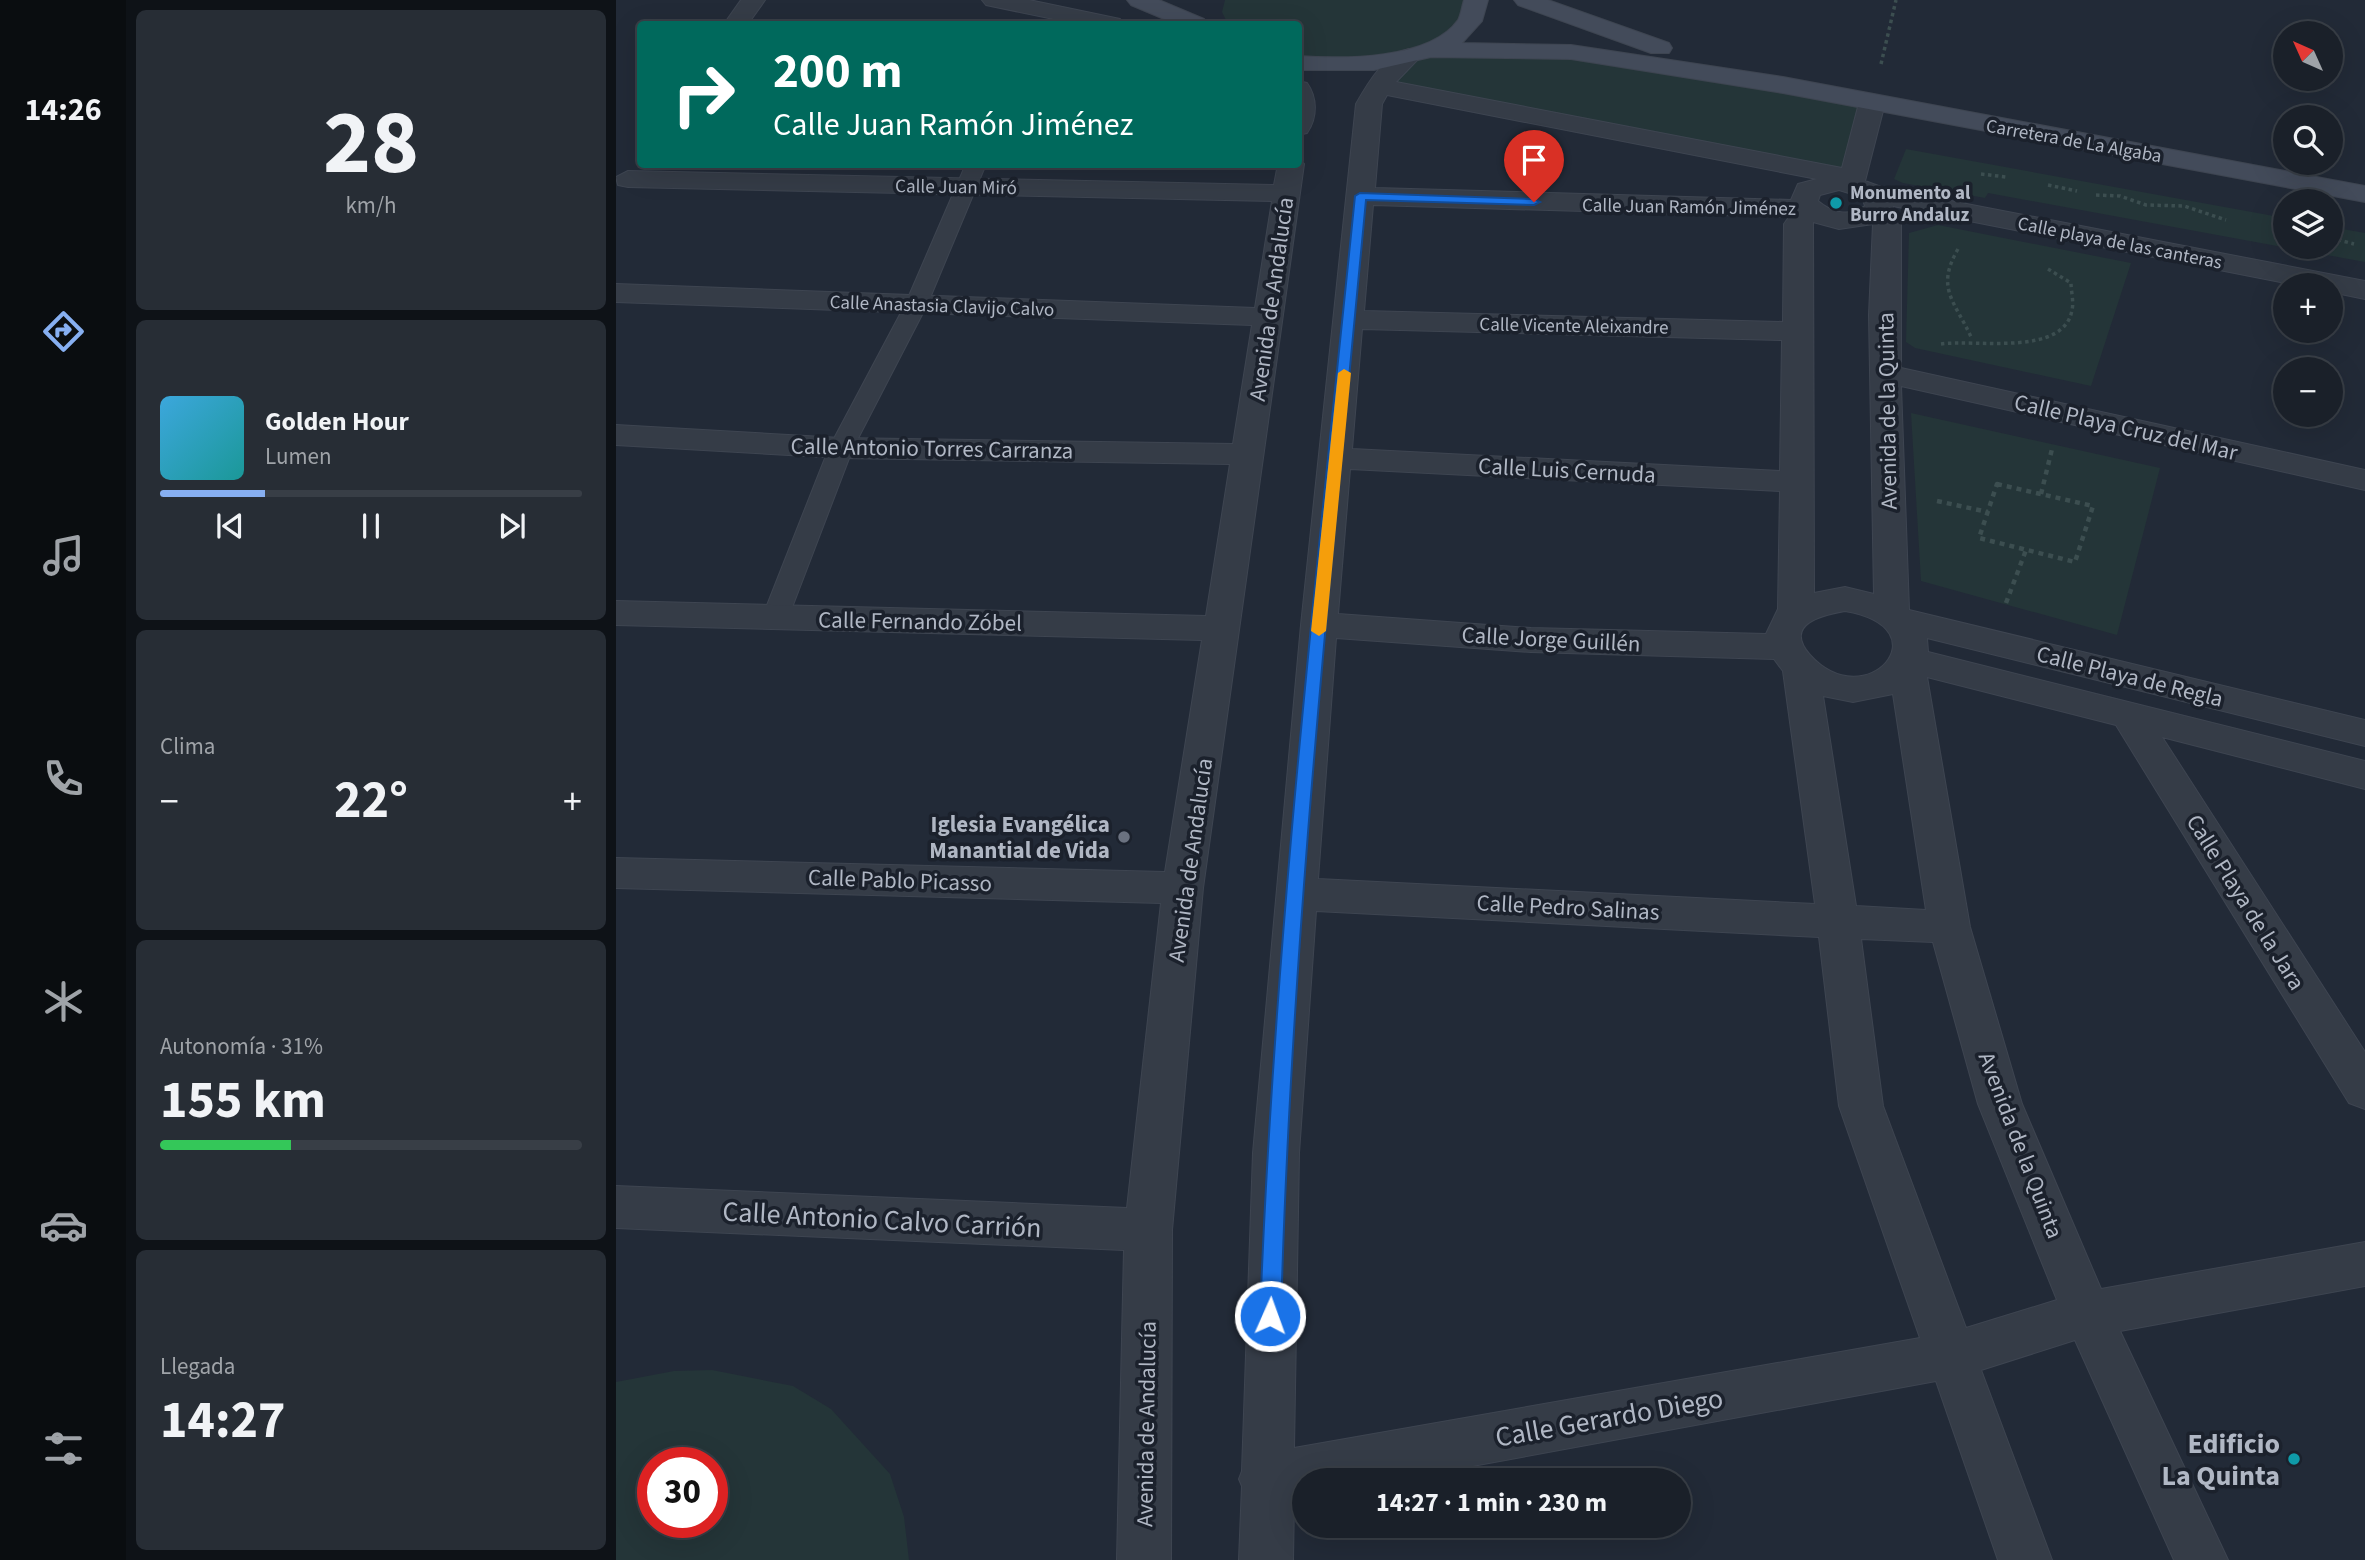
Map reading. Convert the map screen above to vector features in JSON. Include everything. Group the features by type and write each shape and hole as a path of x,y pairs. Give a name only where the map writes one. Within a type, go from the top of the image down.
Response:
{"main road":[{"path":"1139,0 1208,20"},
{"path":"1302,63 1338,66 1420,53 1463,31 1476,13 1476,0"},
{"name":"Carretera de La Algaba","path":"1526,0 1630,38 1783,85"},
{"name":"Carretera de La Algaba","path":"1420,53 1572,52 1783,85 2365,194"}],"street":[{"path":"738,21 753,0"},
{"path":"995,0 1096,21"},
{"path":"1266,1560 1265,1479 1276,1153 1319,625 1369,104 1379,86 1420,53"},
{"name":"Calle playa de las canteras","path":"1379,86 1864,192 2365,290"},
{"path":"1796,612 1798,224 1808,209 1804,202 1808,190 1826,183 1864,192 1872,103"},
{"name":"Calle Juan Miró","path":"628,179 972,175 1288,179"},
{"name":"Avenida de Andalucía","path":"1144,1560 1149,1230 1184,888 1288,179"},
{"name":"Calle Juan Ramón Jiménez","path":"1360,196 1808,209 1839,221 1863,219 1864,192"},
{"name":"Avenida de la Quinta","path":"1864,192 1887,224 1884,315 1894,617"},
{"name":"Calle Anastasia Clavijo Calvo","path":"616,293 1268,317"},
{"name":"Calle Vicente Aleixandre","path":"1349,320 1798,331"},
{"name":"Calle Playa Cruz del Mar","path":"1887,374 2365,480"},
{"name":"Calle Antonio Torres Carranza","path":"616,435 841,448 1249,454"},
{"name":"Calle Luis Cernuda","path":"1336,458 1797,481"},
{"path":"1792,659 1818,680 1838,686 1860,688 1896,677 1909,663 1912,641 1894,617 1864,603 1845,599 1826,600 1796,612 1786,622 1782,634 1792,659 1838,920 1861,1106 2025,1560"},
{"name":"Calle Fernando Zóbel","path":"616,613 1224,629"},
{"name":"Calle Playa de Regla","path":"1894,617 2365,733"},
{"name":"Calle Jorge Guillén","path":"1319,625 1792,659"},
{"name":"Avenida de la Quinta","path":"1909,663 1949,927 2000,1104 2087,1314 2201,1560"},
{"name":"Calle Playa de Regla","path":"1909,663 2127,714 2365,775"},
{"name":"Calle Playa de la Jara","path":"2127,714 2365,1090"},
{"name":"Calle Pablo Picasso","path":"616,873 1184,888"},
{"name":"Calle Pedro Salinas","path":"1297,894 1949,927"},
{"name":"Calle Antonio Calvo Carrión","path":"616,1207 1149,1230"},
{"name":"Calle Gerardo Diego","path":"1265,1479 1953,1355 2087,1314 2365,1264"}],"lane":[{"path":"775,618 841,448 916,305 972,175"}],"path":[{"path":"1872,103 1896,0"},
{"path":"2343,241 2358,245"},
{"path":"1961,242 1946,270 1945,291 1961,313 1972,339"},
{"path":"1934,353 1941,344 1972,339 2029,344 2065,327 2070,316 2071,283 2046,269"},
{"path":"2041,494 2054,442"},
{"path":"1997,484 2041,494 2093,506 2075,562 1979,538 1997,484"},
{"path":"1931,500 1988,512"},
{"path":"2003,611 2026,550"}],"shaded area":[{"path":"1225,0 1467,0 1462,21 1448,35 1409,52 1363,59 1302,59 1302,21 1226,21 1222,12"},
{"path":"1516,49 1872,103 1852,178 1382,81 1409,56"},
{"path":"1906,149 2273,216 2273,245 1988,193 1985,198 1894,179"},
{"path":"1938,225 2131,263 2091,386 1915,348 1906,342 1909,233"},
{"path":"2343,229 2365,233 2365,262 2343,258"},
{"path":"1911,413 2160,468 2117,635 1921,581"},
{"path":"712,1370 793,1386 831,1409 890,1474 904,1517 909,1560 616,1560 616,1382 674,1371"}],"slow traffic":[{"path":"1319,631 1344,373"}],"place":[{"name":"Monumento al Burro Andaluz","path":"1836,203"},
{"name":"Iglesia Evangélica Manantial de Vida","path":"1124,837"},
{"name":"Edificio La Quinta","path":"2294,1459"}],"route":[{"path":"1270,1316 1276,1153 1319,625 1360,196 1534,202"}]}
